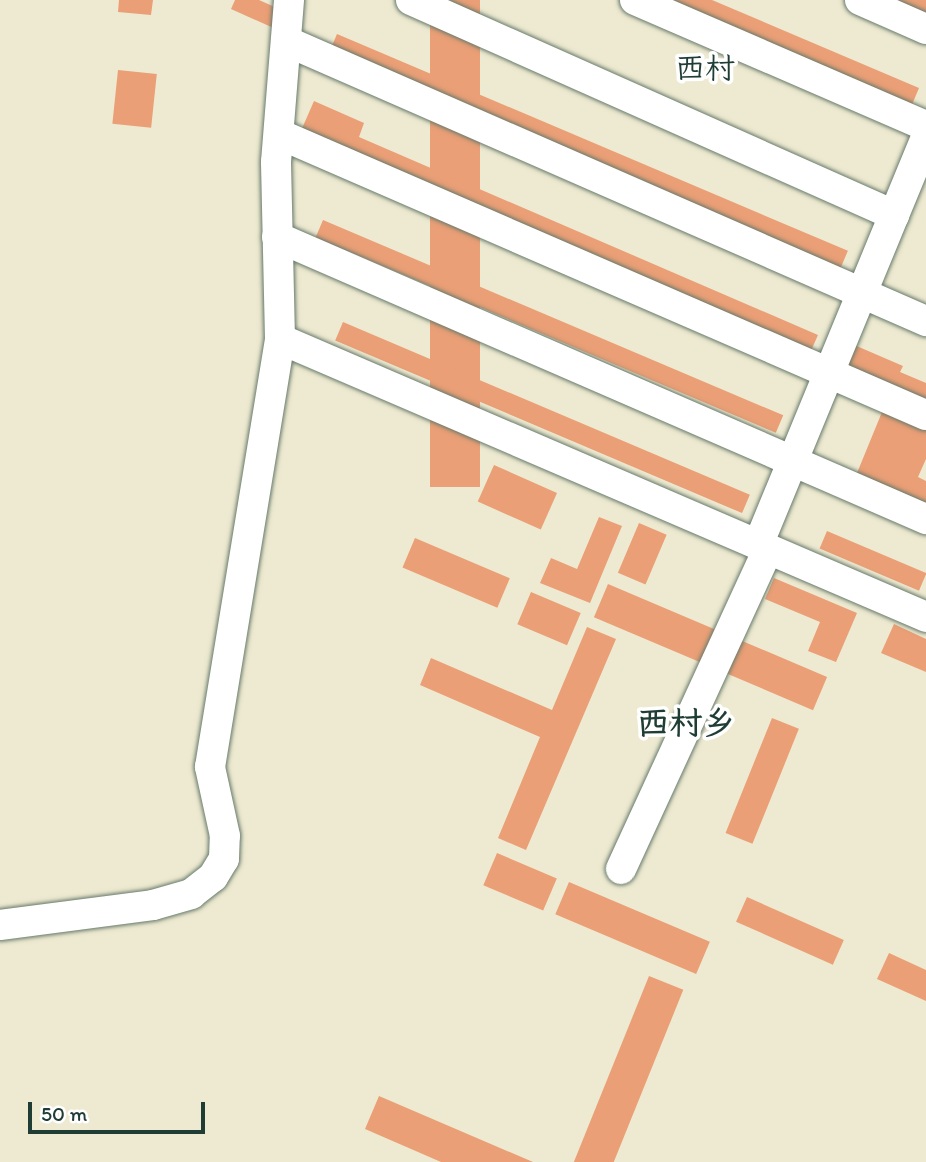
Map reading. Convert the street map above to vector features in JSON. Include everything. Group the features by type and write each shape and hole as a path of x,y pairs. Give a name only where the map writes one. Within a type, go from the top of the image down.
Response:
{"street":[{"path":"0,925 153,905 191,894 213,877 224,859 225,835 211,767 280,339 277,237 279,134 289,0"},
{"path":"411,0 894,215"},
{"path":"635,0 926,126"},
{"path":"860,0 926,29"},
{"path":"286,41 926,321"},
{"path":"279,134 926,415"},
{"path":"621,869 763,547 793,461 926,138"},
{"path":"277,237 926,519"},
{"path":"280,339 926,617"}],"building":[{"path":"119,0 153,0 151,15 118,12"},
{"path":"235,0 259,0 286,12 278,30 231,9"},
{"path":"430,0 480,0 480,487 430,487"},
{"path":"662,0 712,0 919,88 911,107"},
{"path":"881,0 926,0 926,19"},
{"path":"337,34 848,251 840,269 329,52"},
{"path":"118,70 157,74 151,128 112,124"},
{"path":"314,101 364,123 359,137 818,335 810,353 300,133"},
{"path":"323,220 783,415 776,433 316,237"},
{"path":"343,322 750,495 742,513 335,340"},
{"path":"852,344 903,366 900,372 926,383 926,405 841,369"},
{"path":"882,412 926,430 926,459 918,477 926,481 926,503 857,473"},
{"path":"494,465 557,493 541,530 478,502"},
{"path":"599,517 622,526 590,603 540,583 551,558 577,569"},
{"path":"639,523 667,535 646,584 618,573"},
{"path":"827,531 926,573 919,591 820,548"},
{"path":"415,538 510,578 497,608 402,567"},
{"path":"774,578 857,613 836,662 808,651 820,622 765,599"},
{"path":"608,584 827,677 813,710 594,617"},
{"path":"531,592 581,613 567,645 517,624"},
{"path":"894,624 926,639 926,672 881,653"},
{"path":"587,627 616,639 526,850 498,838 540,737 420,685 431,658 552,710"},
{"path":"772,718 799,729 752,844 726,833"},
{"path":"497,853 557,878 543,911 483,885"},
{"path":"569,882 710,942 696,974 555,914"},
{"path":"747,897 844,940 833,965 736,922"},
{"path":"889,953 926,970 926,1001 877,979"},
{"path":"649,976 683,990 614,1162 574,1162"},
{"path":"379,1096 533,1162 441,1162 365,1129"}],"district":[{"name":"西村","path":"705,68"},
{"name":"西村乡","path":"686,723"}]}
